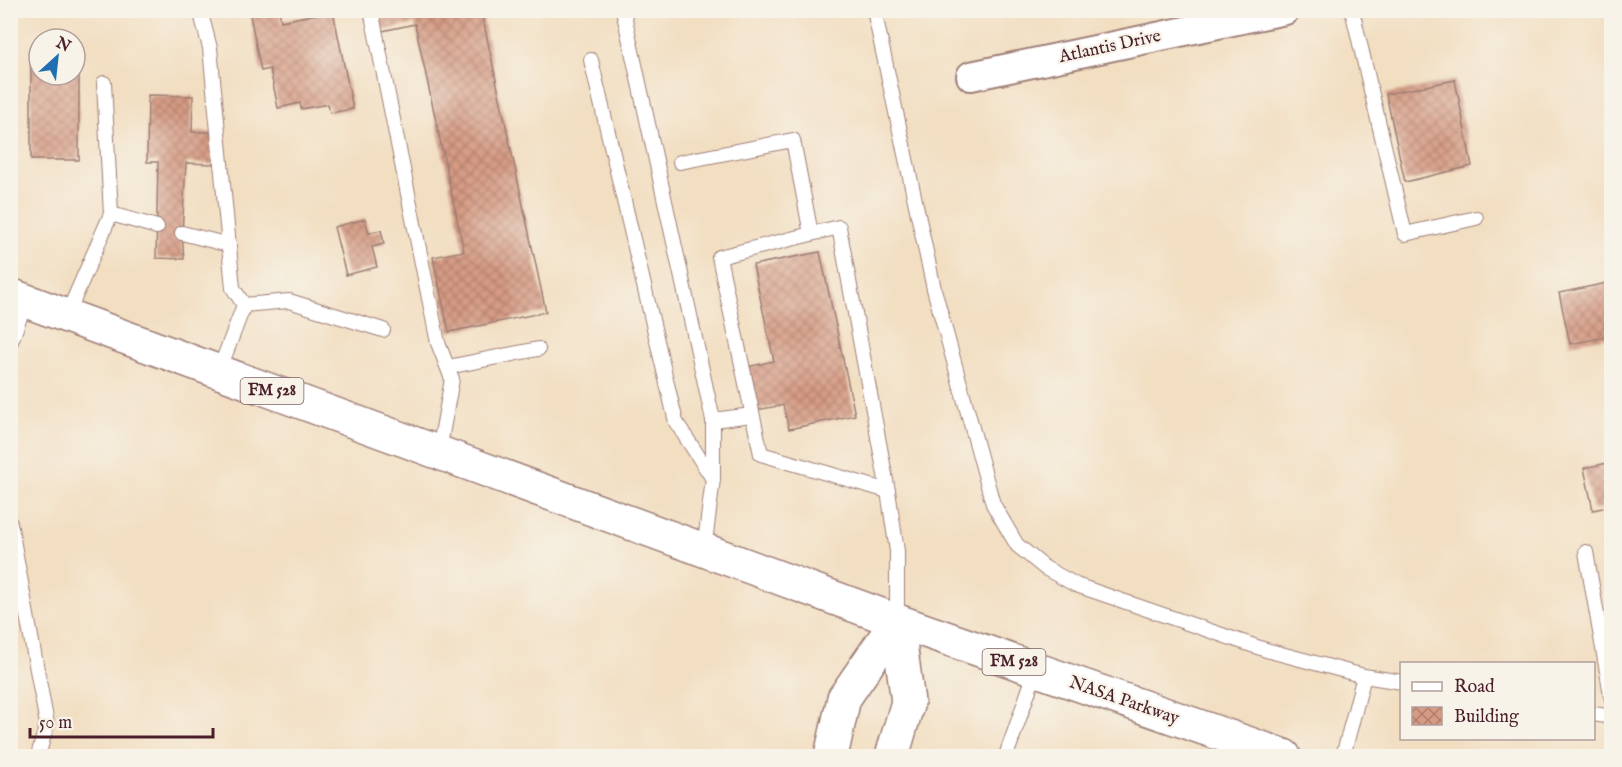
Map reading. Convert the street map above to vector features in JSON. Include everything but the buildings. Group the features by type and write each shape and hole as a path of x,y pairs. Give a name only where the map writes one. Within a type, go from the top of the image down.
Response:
{"main road":[{"name":"FM 528","path":"18,298 897,621"},
{"name":"NASA Parkway","path":"897,621 1284,756"},
{"path":"831,756 844,698 897,621"},
{"path":"892,756 908,702 897,621"}],"street":[{"name":"Atlantis Drive","path":"971,76 1218,17 1285,10"}],"lane":[{"path":"201,10 210,48 233,288 244,305"},
{"path":"371,10 438,344 453,379 439,451"},
{"path":"622,10 713,420 713,479 704,550"},
{"path":"874,10 934,289 993,504 1017,545 1045,568 1076,585 1266,650 1364,676 1400,682"},
{"path":"1352,10 1405,234 1476,218"},
{"path":"591,60 676,422 713,479"},
{"path":"67,315 111,214 104,83"},
{"path":"681,162 793,140 811,234"},
{"path":"111,214 156,227"},
{"path":"888,490 760,454 719,257 839,227 888,490 897,551 897,621"},
{"path":"182,233 229,245"},
{"path":"10,344 18,298"},
{"path":"244,305 289,301 383,330"},
{"path":"219,371 244,305"},
{"path":"447,367 538,349"},
{"path":"713,420 752,415"},
{"path":"10,523 47,724 45,741 38,756"},
{"path":"1586,552 1611,700"},
{"path":"1006,756 1036,670"},
{"path":"1343,756 1364,676"},
{"path":"1595,714 1611,717"}]}
